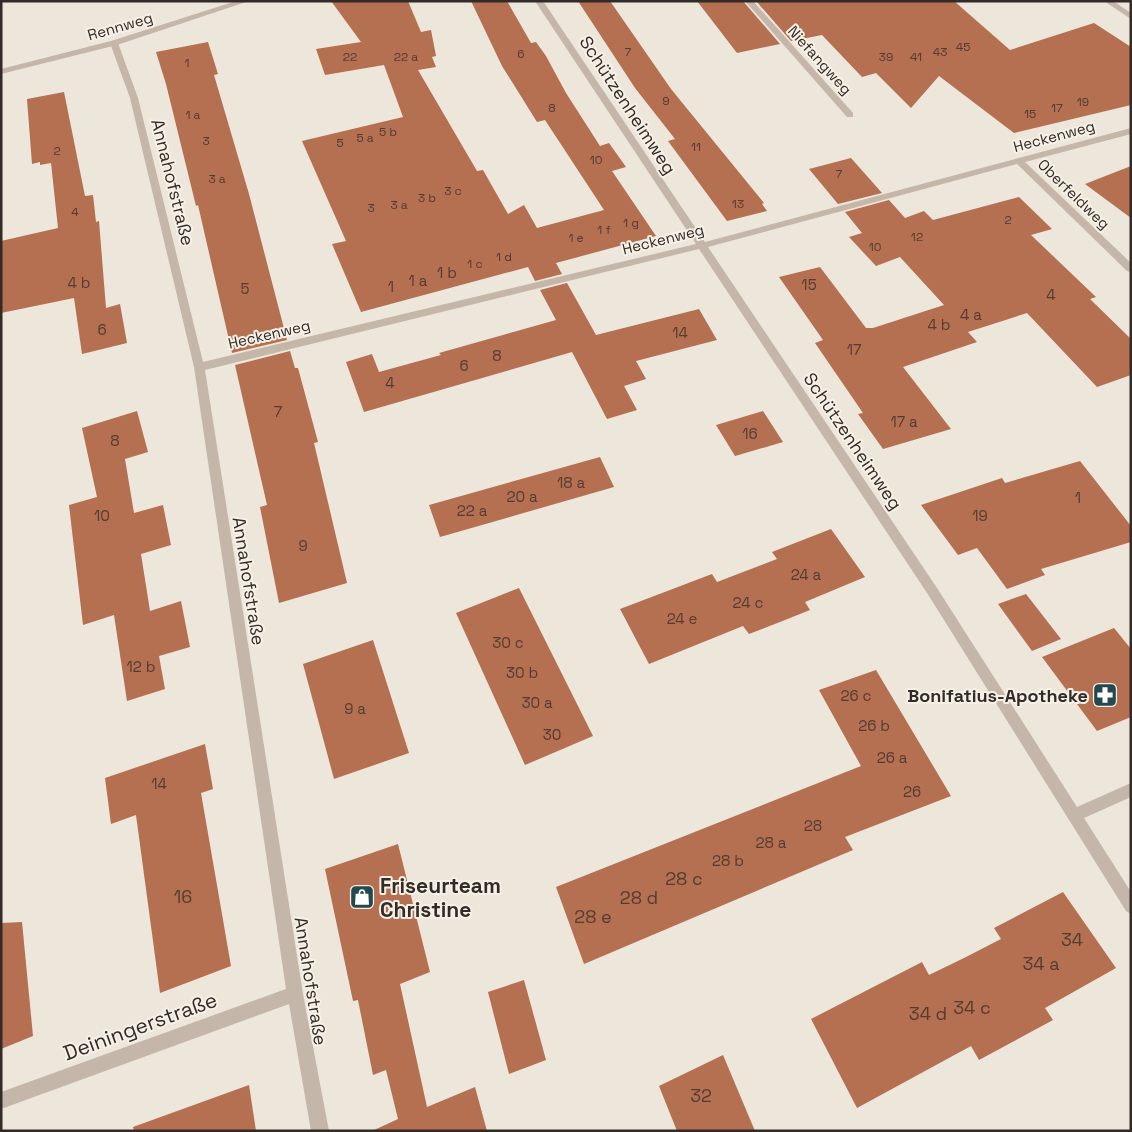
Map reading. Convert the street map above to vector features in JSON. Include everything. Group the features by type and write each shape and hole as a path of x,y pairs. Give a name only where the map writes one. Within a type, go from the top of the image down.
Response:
{"street":[{"name":"Rennweg","path":"1,72 114,43 245,1"},
{"name":"Schützenheimweg","path":"539,1 700,246 933,592 1131,906"},
{"name":"Niefangweg","path":"749,1 850,115"},
{"path":"1108,1 1131,17"},
{"name":"Annahofstraße","path":"114,43 134,98 199,367 295,994 320,1131"},
{"name":"Heckenweg","path":"199,367 700,246 1131,131"},
{"name":"Oberfeldweg","path":"1019,161 1131,269"},
{"path":"1073,816 1131,790"},
{"name":"Deiningerstraße","path":"1,1101 295,994"}],"building":[{"path":"331,1 408,1 421,32 431,30 436,56 432,57 436,67 418,70 477,171 483,170 508,214 524,205 537,228 604,210 545,120 537,122 502,66 471,1 507,1 531,43 536,42 546,56 566,93 600,146 609,143 626,167 612,171 656,236 556,263 562,274 535,281 528,267 361,312 332,244 346,241 302,141 403,117 384,65 325,75 316,49 361,42"},
{"path":"578,1 610,1 671,89 764,203 762,204 767,211 727,221 668,141 675,139 635,88"},
{"path":"697,1 743,1 780,44 737,53"},
{"path":"756,1 954,1 1010,50 1094,23 1131,47 1131,105 1014,133 939,76 911,108 876,73 862,77 822,35 791,41"},
{"path":"208,42 218,74 214,75 249,194 287,340 232,353 198,205 196,206 166,84 156,52"},
{"path":"64,92 85,196 93,195 96,222 99,221 106,308 120,304 127,343 82,354 74,298 1,313 1,241 58,228 51,163 40,165 40,162 32,164 27,99"},
{"path":"851,158 882,193 838,204 809,169"},
{"path":"1131,166 1131,218 1085,184"},
{"path":"1019,197 1052,229 1031,235 1096,297 1090,299 1131,339 1131,375 1097,387 1027,313 968,332 977,342 903,367 951,429 883,449 858,414 863,413 815,343 823,340 779,277 820,267 866,328 873,328 944,305 900,257 876,266 849,237 862,233 845,212 889,200 905,218 924,211 933,220"},
{"path":"567,283 596,335 699,309 717,340 636,361 646,379 624,386 637,410 607,419 572,352 364,412 346,362 372,354 379,372 556,320 540,290"},
{"path":"290,351 295,368 298,368 318,442 314,443 347,583 279,603 260,507 267,505 235,365"},
{"path":"137,411 148,452 125,459 134,513 163,505 171,545 141,554 150,611 181,601 190,647 159,656 165,689 127,701 114,615 83,625 69,505 97,497 82,428"},
{"path":"763,411 783,442 735,456 716,425"},
{"path":"600,457 614,487 440,537 429,505"},
{"path":"1080,461 1131,526 1131,542 1041,569 1045,575 1007,589 977,548 958,555 921,505 1002,478 1005,483"},
{"path":"831,529 865,577 805,602 810,610 749,634 743,626 649,664 620,609 712,574 717,582 777,559 772,552"},
{"path":"519,588 593,736 525,765 456,613"},
{"path":"1026,594 1061,639 1032,651 998,604"},
{"path":"1114,628 1131,649 1131,717 1097,731 1042,657"},
{"path":"373,640 409,753 334,779 303,664"},
{"path":"876,670 951,796 845,837 853,850 584,964 556,887 861,766 819,690"},
{"path":"205,744 213,789 201,793 231,966 160,993 136,815 111,824 105,778"},
{"path":"398,844 430,972 400,984 427,1107 475,1087 487,1131 372,1131 398,1119 386,1070 373,1075 358,1000 353,1001 325,869"},
{"path":"1063,892 1116,968 1045,1008 1053,1020 979,1060 971,1046 857,1108 811,1019 922,962 929,975 966,957 1001,939 994,928"},
{"path":"22,922 33,1036 1,1049 1,923"},
{"path":"524,980 546,1060 509,1074 488,992"},
{"path":"723,1055 755,1131 677,1131 659,1086"},
{"path":"249,1085 256,1131 134,1131 133,1127"}],"place":[{"name":"Bonifatius-Apotheke","path":"1105,695"},
{"name":"Friseurteam Christine","path":"362,897"}]}
